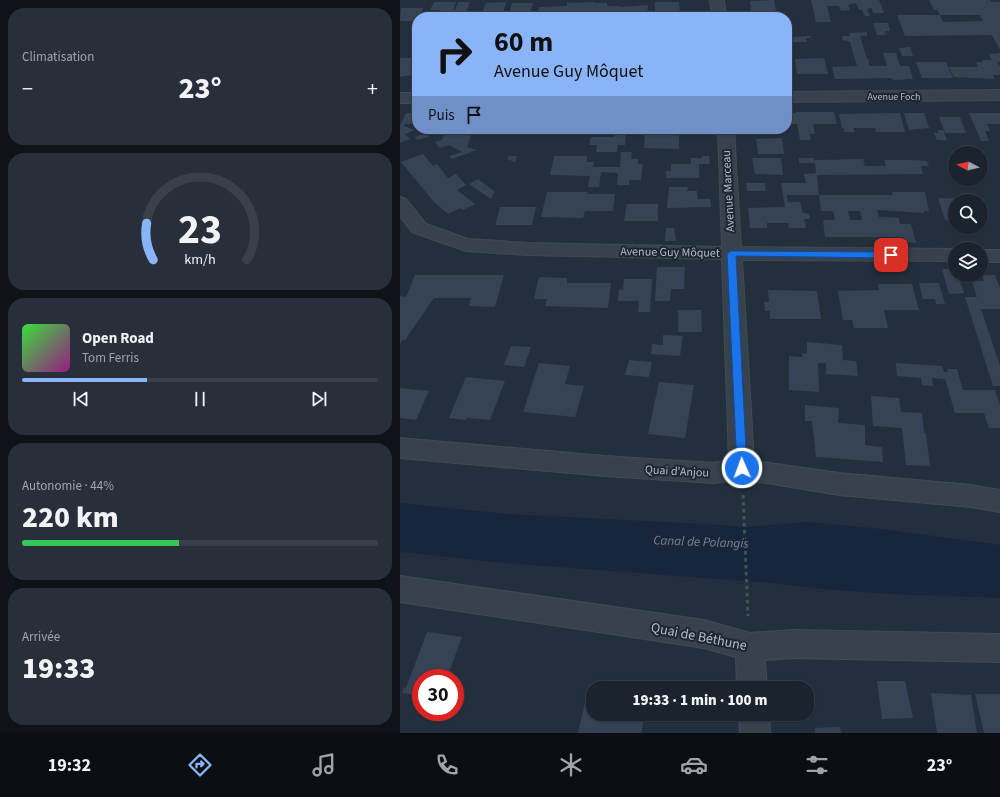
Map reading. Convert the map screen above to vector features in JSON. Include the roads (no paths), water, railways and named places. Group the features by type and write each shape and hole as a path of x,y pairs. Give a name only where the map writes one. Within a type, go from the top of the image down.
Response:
{"street":[{"path":"718,0 719,12"},
{"name":"Avenue Foch","path":"792,96 1000,95"},
{"path":"400,98 412,98"},
{"name":"Avenue Marceau","path":"726,134 742,468"},
{"name":"Avenue Guy Môquet","path":"400,203 419,228 466,245 527,249 731,254 948,255"},
{"path":"988,256 1000,256"},
{"name":"Quai d'Anjou","path":"400,448 566,463 713,473 742,468 840,484 971,496 1000,501"},
{"name":"Quai de Béthune","path":"400,589 704,634 749,634 793,644 1000,648"},
{"path":"749,634 752,681"},
{"path":"754,721 755,733"}],"water":[{"name":"Canal de Polangis","path":"400,503 508,514 747,527 808,522 882,529 1000,545 1000,598 890,594 821,589 771,583 504,563 400,552"}]}
